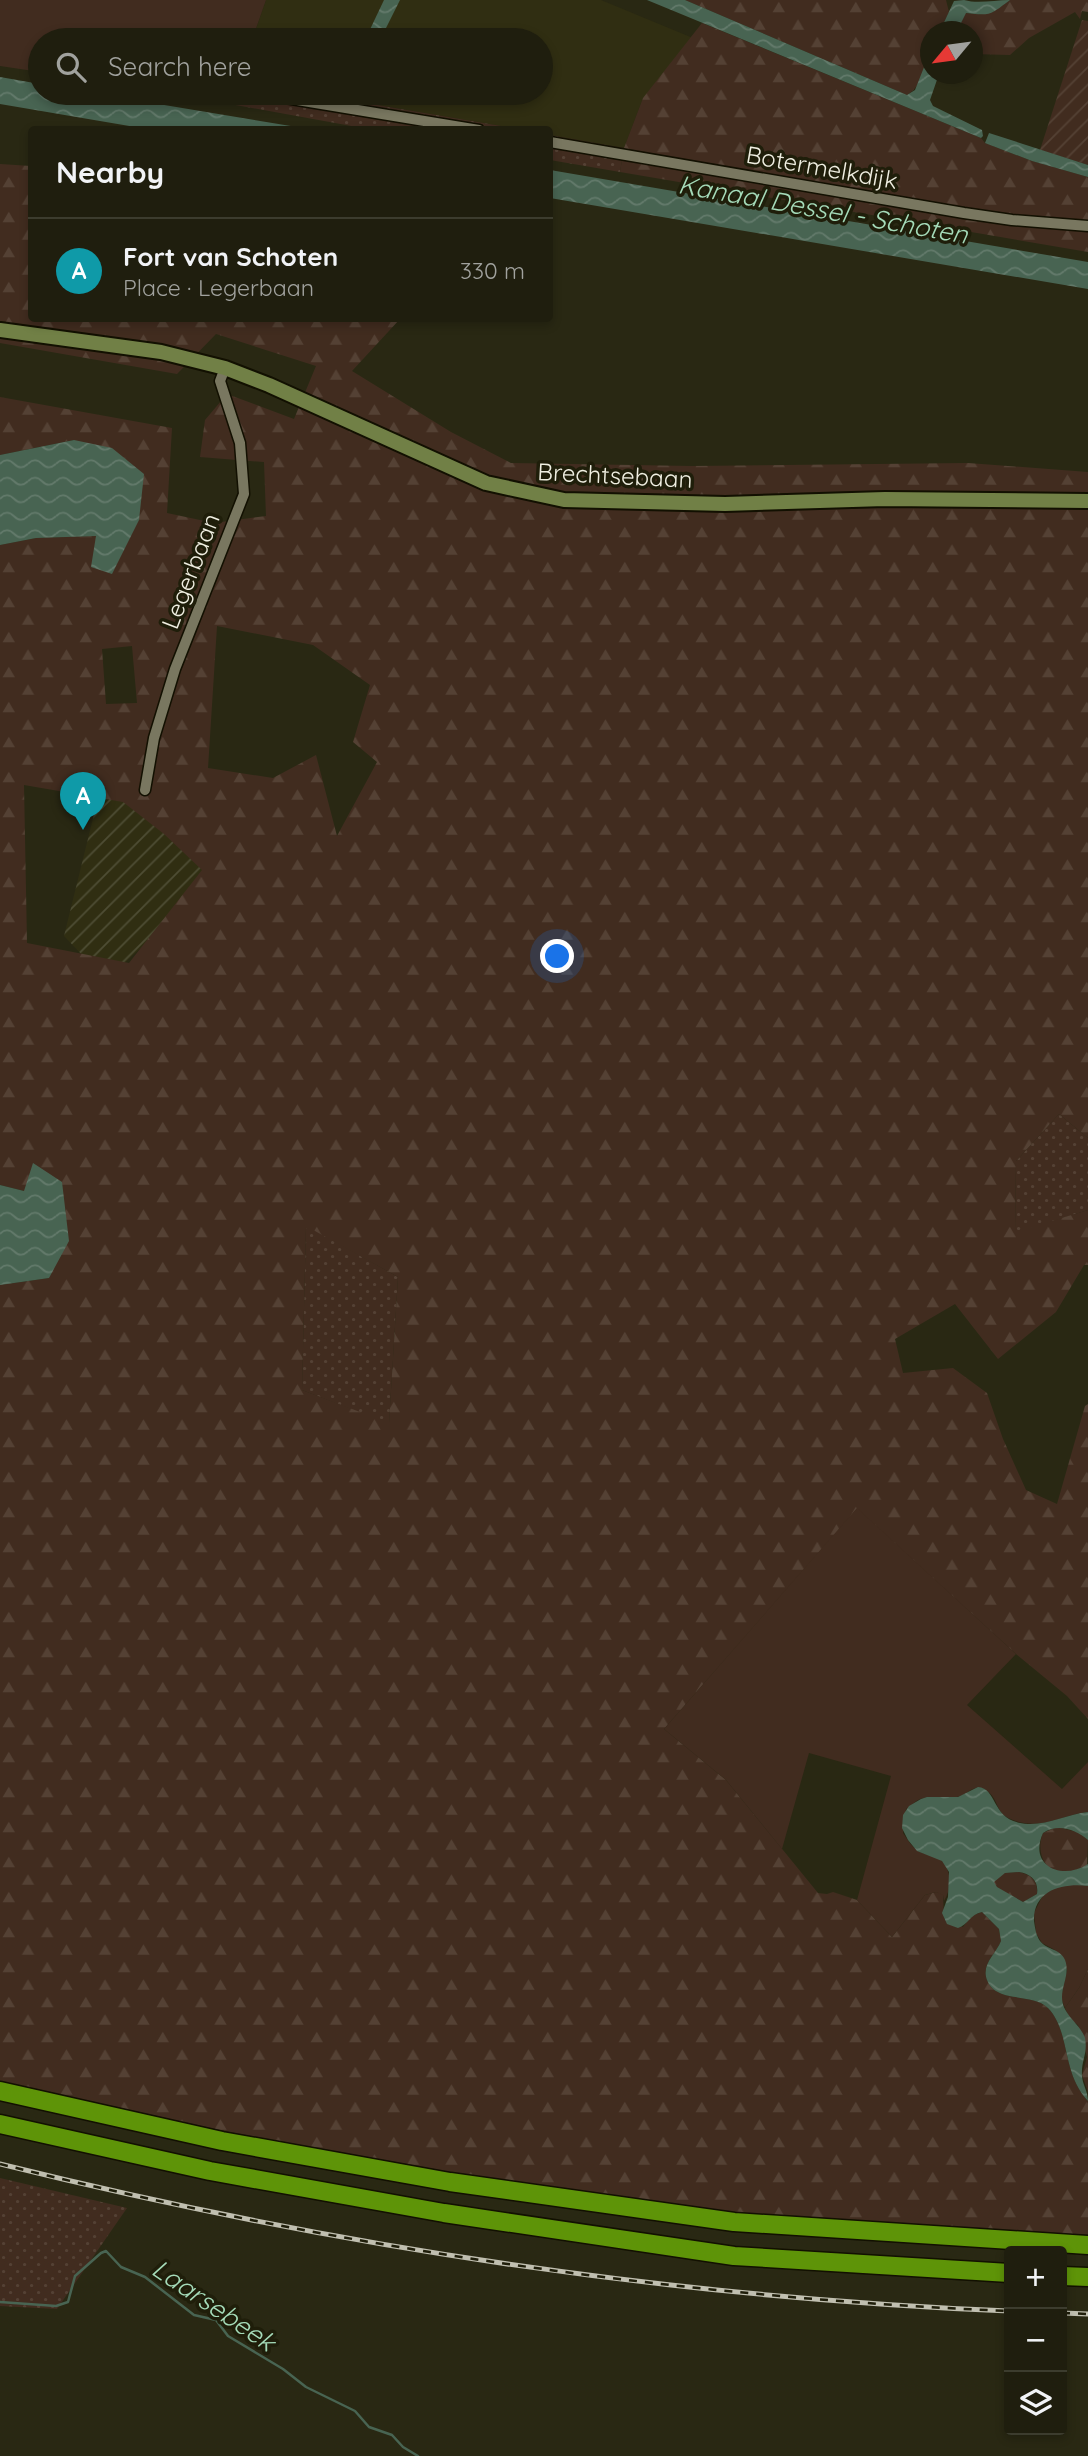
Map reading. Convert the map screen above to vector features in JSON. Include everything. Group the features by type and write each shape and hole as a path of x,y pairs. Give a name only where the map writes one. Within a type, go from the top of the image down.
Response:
{"highway":[{"path":"0,2091 222,2141 436,2180 734,2222 1088,2245"},
{"path":"0,2124 210,2171 458,2216 734,2256 1004,2273"},
{"path":"1067,2276 1088,2277"}],"main road":[{"name":"Brechtsebaan","path":"0,330 162,352 225,368 269,385 486,483 564,500 725,504 885,499 1088,501"}],"street":[{"path":"327,105 455,126"},
{"name":"Botermelkdijk","path":"553,143 964,213 1088,226"},
{"name":"Legerbaan","path":"145,790 154,738 171,681 244,494 240,443 220,382 225,368"}],"shaded area":[{"path":"266,0 601,0 705,43 643,98 624,148 553,136 553,126 501,126 378,105 553,105 553,28 256,28"},
{"path":"100,790 124,794 208,872 177,914 106,980 64,936"}],"green space":[{"path":"0,0 266,0 256,28 28,28 28,70 0,66"},
{"path":"685,0 946,0 949,12 945,21 920,21 920,81 907,95"},
{"path":"1010,0 1088,0 1088,12 1082,11 1080,19 1075,12 1029,38 1010,55 983,54 983,21 962,21 965,13 989,13"},
{"path":"1082,20 1088,21 1088,165 1040,150"},
{"path":"702,23 981,138 985,143 1032,161 1088,177 1088,252 620,172 624,148 643,98"},
{"path":"236,105 378,105 501,126 351,126"},
{"path":"553,136 624,148 620,172 553,161"},
{"path":"0,164 28,166 28,322 397,322 352,371 451,432 511,463 692,466 968,463 1088,472 1088,1138 1059,1114 1016,1161 1015,1232 1088,1210 1088,1265 1084,1265 1056,1312 998,1359 955,1304 895,1339 903,1373 953,1368 987,1393 1003,1439 1026,1490 1057,1504 1085,1406 1088,1404 1088,1719 1067,1696 1016,1654 857,1509 664,1729 726,1780 818,1893 833,1892 857,1900 892,1937 925,1895 936,1892 943,1894 944,1919 963,1927 971,1916 982,1912 999,1929 1001,1941 987,1964 987,1980 998,1992 1033,2000 1048,2008 1060,2029 1079,2090 1088,2101 1088,2235 735,2213 451,2172 224,2131 0,2081 0,1285 49,1278 24,1191 0,1185 0,545 36,538 97,536 112,573 74,440 0,455 0,397 172,428 167,513 214,523 266,516 264,462 200,457 205,420 227,394 294,419 316,366 216,334 177,374 0,343","holes":["217,626 313,645 370,685 353,742 377,762 337,836 316,755 273,778 208,768","132,646 137,703 106,704 102,649","24,785 123,802 164,834 202,870 129,963 27,943","306,1226 398,1277 389,1423 302,1390"]},
{"path":"1059,1114 1088,1138 1088,1210 1015,1233 1016,1161"},
{"path":"306,1225 398,1277 389,1424 302,1390"},
{"path":"857,1508 1016,1654 967,1705 1062,1789 1088,1762 1088,1812 1048,1822 1024,1823 1002,1813 991,1795 979,1787 957,1797 921,1799 906,1809 903,1833 918,1851 944,1863 949,1874 949,1885 944,1901 943,1895 936,1892 925,1895 892,1937 857,1900 891,1776 809,1753 782,1849 726,1780 664,1729"},
{"path":"1057,1827 1081,1833 1088,1840 1087,1866 1064,1873 1046,1865 1041,1853 1041,1839 1043,1833"},
{"path":"1019,1872 1033,1879 1037,1889 1037,1894 1023,1902 996,1887 993,1881 1005,1873"},
{"path":"1071,1884 1088,1886 1088,1969 1065,2008 1061,1998 1067,1970 1055,1950 1042,1943 1036,1933 1034,1913 1043,1895 1057,1887"},
{"path":"1088,1969 1088,2092 1082,2075 1087,2057 1078,2025 1070,2019 1065,2008"},
{"path":"0,2178 127,2208 57,2309 0,2306"}],"water":[{"path":"384,0 400,0 386,28 371,28"},
{"path":"647,0 685,0 907,95 915,90 920,77 920,84 936,84 930,100 933,106 982,130 981,138"},
{"path":"1010,0 990,13 966,13 962,21 945,21 954,1"},
{"path":"0,77 28,82 28,105 164,105 291,126 129,126 0,104"},
{"path":"989,133 1088,165 1088,177 1032,161 985,143"},
{"path":"553,171 1088,262 1088,289 553,199"},
{"path":"74,440 112,448 144,474 139,520 112,574 91,567 96,536 36,538 0,545 0,455"},
{"path":"33,1163 62,1182 69,1241 49,1278 0,1285 0,1185 24,1191"},
{"path":"978,1787 985,1789 1007,1818 1028,1824 1088,1812 1088,1840 1072,1830 1054,1828 1043,1833 1040,1854 1044,1862 1058,1870 1078,1869 1088,1864 1088,1886 1069,1886 1051,1891 1038,1902 1034,1921 1040,1941 1065,1960 1067,1970 1062,1992 1063,2003 1085,2038 1082,2075 1088,2101 1079,2090 1060,2029 1048,2008 1033,2000 998,1992 987,1980 987,1964 1001,1941 999,1929 982,1912 958,1928 947,1924 942,1913 948,1897 949,1872 942,1861 917,1851 902,1828 903,1815 909,1806 921,1799 958,1797","holes":["1005,1873 1023,1873 1030,1876 1037,1885 1037,1894 1023,1902 997,1887 994,1882"]}],"waterway":[{"name":"Laarsebeek","path":"0,2302 56,2306 68,2302 75,2276 106,2251 121,2267 145,2277 194,2315 216,2320 228,2336 283,2369 306,2387 355,2411 369,2427 392,2435 403,2447 418,2456"}],"railway":[{"path":"0,2164 249,2220 501,2263 754,2294 1004,2311"},
{"path":"1067,2313 1088,2314"}],"place":[{"name":"Fort van Schoten","path":"83,830"}],"water label":[{"name":"Kanaal Dessel - Schoten","path":"823,209"}]}
